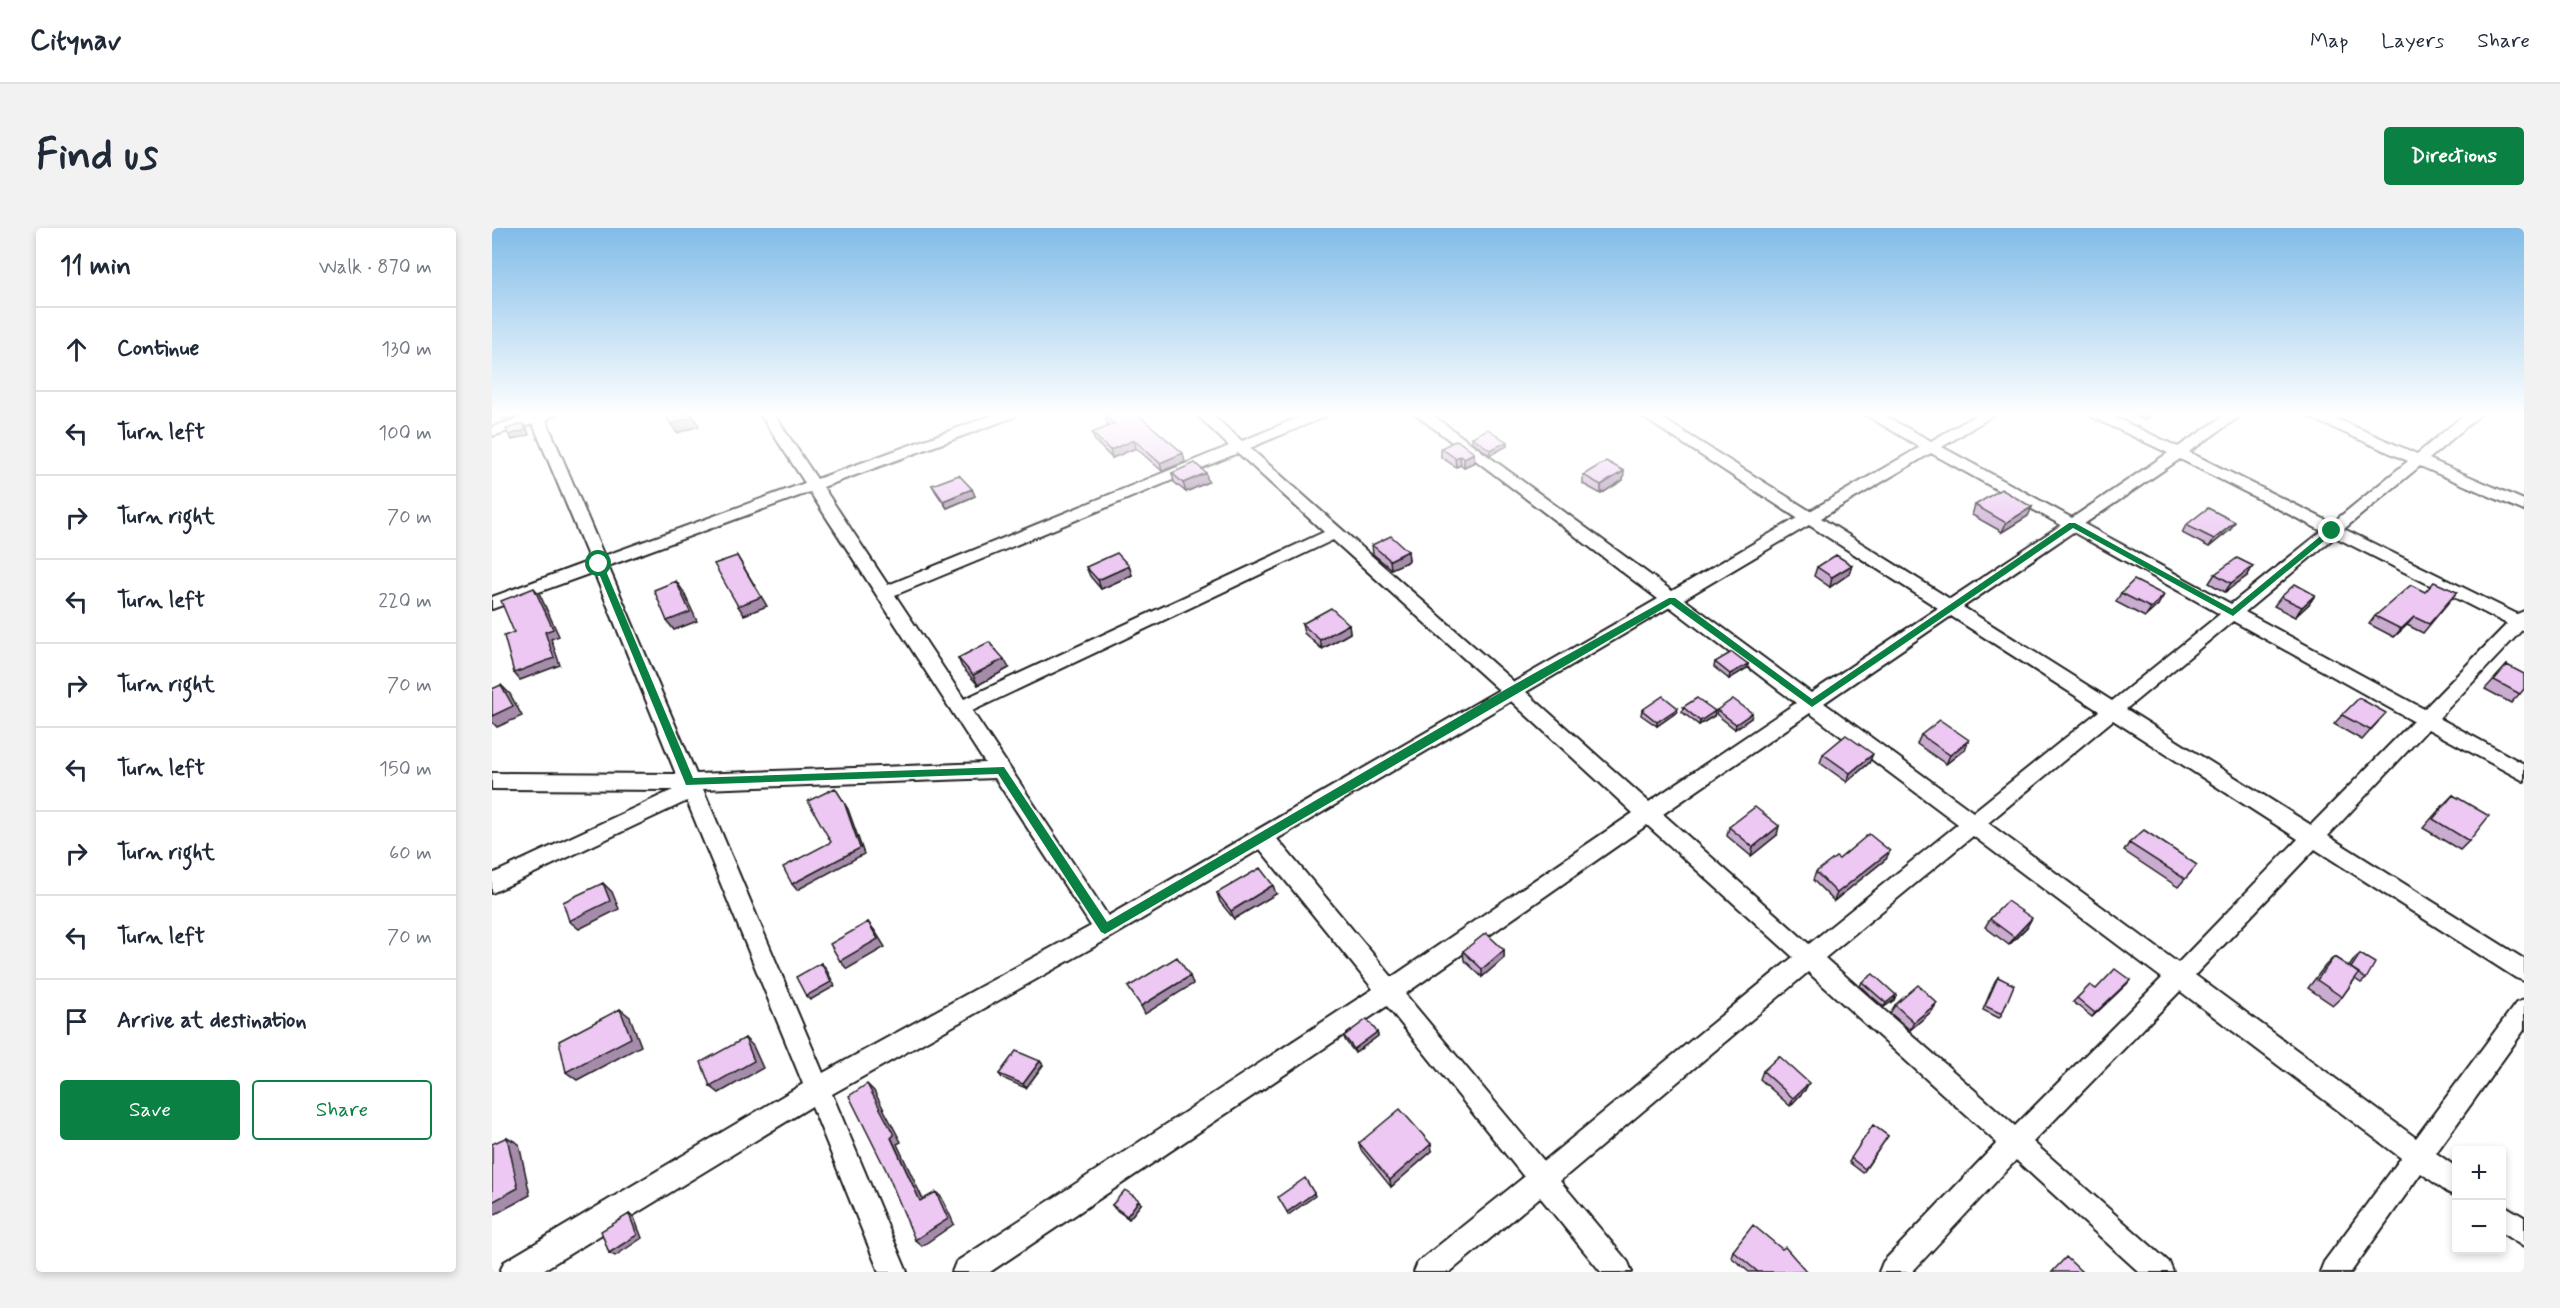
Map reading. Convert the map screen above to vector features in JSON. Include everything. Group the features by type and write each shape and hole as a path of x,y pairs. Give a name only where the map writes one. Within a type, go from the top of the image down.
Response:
{"street":[{"path":"561,463 599,564 893,1272"},
{"path":"798,463 1105,929"},
{"path":"492,603 813,485 867,463"},
{"path":"885,594 1199,463"},
{"path":"1257,463 2159,1272"},
{"path":"1487,463 2452,1179"},
{"path":"1722,463 2524,970"},
{"path":"514,1272 817,1089 1105,929 1906,463"},
{"path":"1960,463 2524,773"},
{"path":"966,1272 1389,992 1648,813 2165,463"},
{"path":"1893,1272 2015,1143 2522,622 2332,531 2199,463"},
{"path":"1428,1272 2416,463"},
{"path":"2425,463 2524,506"},
{"path":"960,709 1335,533"},
{"path":"492,781 691,785 1001,770"},
{"path":"492,884 691,785"},
{"path":"1263,837 1617,1272"},
{"path":"2334,1272 2524,1011"},
{"path":"2506,1220 2524,1234"}],"building":[{"path":"1195,463 1206,473 1183,483 1172,473"},
{"path":"1603,463 1609,463 1624,471 1601,485 1583,475"},
{"path":"959,475 972,489 943,501 932,485"},
{"path":"2001,489 2032,507 2006,523 1975,505"},
{"path":"2208,508 2235,522 2214,539 2186,525"},
{"path":"1391,536 1408,551 1390,560 1372,545"},
{"path":"1117,553 1129,566 1098,580 1086,567"},
{"path":"1836,555 1852,565 1832,577 1817,567"},
{"path":"737,556 761,597 738,606 714,564"},
{"path":"2237,558 2253,566 2231,583 2215,574"},
{"path":"2134,580 2164,595 2151,608 2121,593"},
{"path":"676,581 690,612 667,621 654,590"},
{"path":"2434,582 2457,592 2429,624 2414,617 2401,629 2375,616 2411,585 2425,592"},
{"path":"2295,584 2315,595 2302,607 2281,597"},
{"path":"534,588 553,629 545,632 554,658 514,673 504,636 514,632 501,601"},
{"path":"1331,608 1349,624 1320,640 1302,624"},
{"path":"989,642 1004,659 973,675 958,658"},
{"path":"1732,652 1748,664 1730,674 1715,662"},
{"path":"2507,665 2524,674 2524,689 2520,694 2494,680"},
{"path":"501,685 513,706 492,716 492,689"},
{"path":"1663,696 1678,708 1657,722 1642,710"},
{"path":"1697,698 1715,711 1700,721 1683,707"},
{"path":"2359,698 2386,713 2370,730 2342,715"},
{"path":"1733,699 1752,713 1736,724 1717,710"},
{"path":"1940,720 1969,740 1950,755 1921,735"},
{"path":"1846,735 1873,754 1850,773 1823,754"},
{"path":"835,788 844,802 860,848 792,884 783,867 831,842 808,801"},
{"path":"2453,795 2489,816 2469,841 2433,819"},
{"path":"1755,807 1779,826 1753,847 1729,827"},
{"path":"2144,830 2197,865 2185,879 2129,843"},
{"path":"1869,834 1890,851 1837,893 1816,872 1836,857 1839,859"},
{"path":"1260,868 1273,885 1231,911 1217,893"},
{"path":"603,883 610,901 569,921 563,902"},
{"path":"2007,901 2032,918 2014,937 1990,919"},
{"path":"868,922 878,939 840,961 830,944"},
{"path":"1486,933 1504,950 1482,969 1463,951"},
{"path":"2360,954 2375,963 2366,979 2351,968"},
{"path":"1177,957 1190,976 1141,1006 1128,987"},
{"path":"2334,957 2359,973 2342,997 2317,980"},
{"path":"821,963 831,982 806,996 796,977"},
{"path":"2115,969 2130,980 2095,1013 2077,998 2090,985 2096,989"},
{"path":"1873,974 1896,995 1886,1003 1862,982"},
{"path":"1998,977 2014,985 2002,1014 1985,1006"},
{"path":"1918,985 1937,1003 1914,1022 1895,1005"},
{"path":"620,1009 631,1038 566,1072 559,1041"},
{"path":"1367,1019 1377,1032 1354,1049 1344,1036"},
{"path":"745,1038 754,1061 710,1086 701,1062"},
{"path":"1016,1051 1040,1061 1023,1084 999,1074"},
{"path":"1779,1056 1809,1083 1793,1098 1763,1071"},
{"path":"867,1084 894,1135 891,1138 920,1201 936,1192 948,1219 915,1240 886,1170 849,1096"},
{"path":"1400,1109 1431,1144 1390,1180 1359,1143"},
{"path":"1873,1125 1888,1136 1865,1169 1851,1158"},
{"path":"507,1137 518,1188 492,1202 492,1144"},
{"path":"1305,1178 1314,1193 1287,1212 1278,1197"},
{"path":"1125,1190 1139,1200 1127,1216 1112,1205"},
{"path":"629,1214 637,1235 609,1253 601,1231"},
{"path":"1753,1225 1782,1249 1785,1247 1807,1272 1758,1272 1733,1251"},
{"path":"2066,1257 2082,1272 2052,1272"}],"route":[{"path":"599,564 690,782 1001,770 1105,929 1511,691 1672,600 1812,704 2072,525 2233,613 2332,531"}]}
